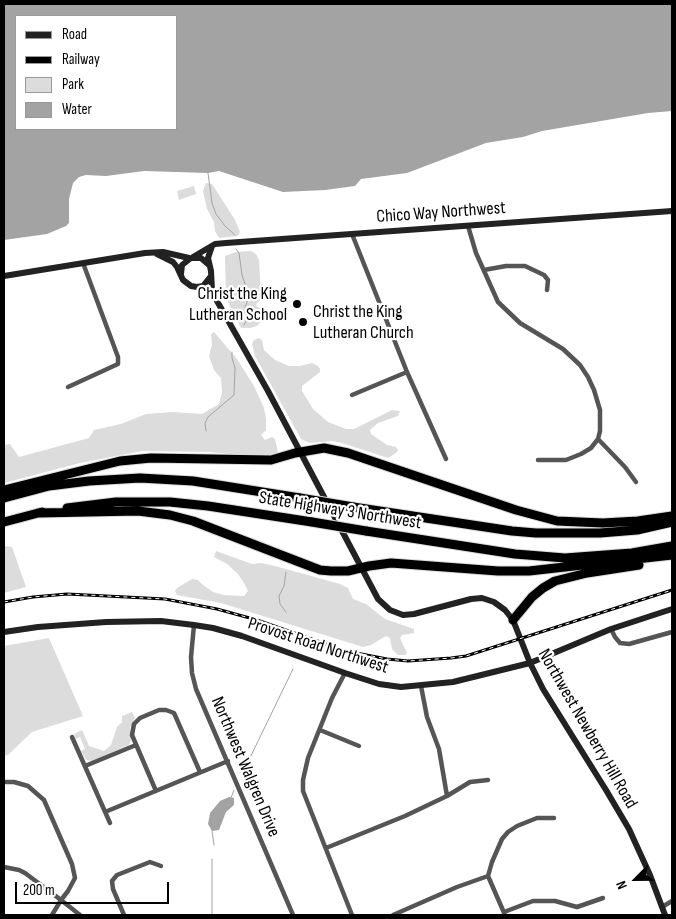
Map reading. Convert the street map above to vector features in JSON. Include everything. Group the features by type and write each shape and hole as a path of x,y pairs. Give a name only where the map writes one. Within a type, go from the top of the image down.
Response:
{"highway":[{"path":"4,490 120,461 151,458 271,460 324,448 336,450 516,510 557,521 586,523 618,522 672,516"},
{"name":"State Highway 3 Northwest","path":"4,498 49,486 140,478 193,482 512,531 536,533 600,534 637,530 672,522"},
{"name":"State Highway 3 Northwest","path":"4,522 38,513 98,504 156,502 202,506 515,554 565,558 632,553 672,546"},
{"path":"38,513 138,511 159,513 193,521 320,570 343,571 391,563 498,571 529,571 672,556"},
{"path":"513,620 532,597 555,581 587,573 652,562 672,556"}],"main road":[{"name":"Chico Way Northwest","path":"191,258 212,246 226,243 672,212"},
{"path":"153,253 171,260 178,267 185,283 194,287 204,285 210,279 208,256 212,246"},
{"path":"4,276 163,252 191,258 202,258 210,266"},
{"path":"181,274 182,265 191,258"},
{"name":"Northwest Newberry Hill Road","path":"211,274 212,290 217,301 264,384 382,604 398,614 414,614 470,599 482,598 500,605 513,620 530,663 547,695 621,816 645,863 665,915"},
{"name":"Northwest Newberry Hill Road","path":"194,287 201,289 217,301"},
{"name":"Provost Road Northwest","path":"4,632 38,627 106,622 161,621 194,625 235,634 379,684 401,687 453,682 530,663 611,629 672,609"}],"street":[{"path":"468,226 476,253 498,302 520,323 563,349 580,365 588,377 600,410 600,431 598,438 591,448 566,460 538,460"},
{"path":"352,234 407,372 446,459"},
{"path":"68,387 118,364 118,357 83,263"},
{"path":"484,270 506,266 525,266 544,275 548,280 547,290"},
{"path":"352,395 407,372"},
{"path":"598,438 636,482"},
{"name":"Northwest Walgren Drive","path":"194,625 191,657 194,681 293,915"},
{"path":"611,629 614,637 620,643 635,642 672,632"},
{"path":"345,673 332,698 305,770 303,791 352,915"},
{"path":"421,686 427,717 439,749 447,796"},
{"path":"156,791 132,731 136,721 159,710 169,710 177,718 200,772"},
{"path":"320,730 359,746"},
{"path":"72,736 110,823"},
{"path":"85,766 136,745"},
{"path":"105,812 228,761"},
{"path":"326,848 406,816 447,796 470,782 488,780"},
{"path":"4,782 14,782 28,786 44,800 74,871 75,878 52,915"},
{"path":"554,818 537,818 516,826 502,839 488,876 505,914 533,901 555,901 577,907 603,898"},
{"path":"124,915 113,889 112,881 117,875 150,862 161,866"},
{"path":"4,868 25,873 80,915"},
{"path":"393,915 457,887 488,876"},
{"path":"662,908 672,901"}],"green space":[{"path":"206,183 212,184 235,220 240,232 238,236 219,238 207,209 203,191"},
{"path":"194,186 196,194 179,200 177,191"},
{"path":"251,251 256,254 259,260 261,295 260,300 256,304 257,307 261,308 262,318 257,326 241,328 226,298 225,256 236,252"},
{"path":"214,332 237,359 254,386 264,408 266,419 266,430 261,435 265,440 272,437 275,439 278,452 275,455 259,457 209,452 142,451 80,463 4,483 4,445 10,444 19,457 89,438 94,430 121,424 146,414 173,412 202,414 219,404 222,393 221,378 214,370 209,356 212,345 211,334"},
{"path":"259,338 262,340 264,350 275,360 289,366 312,363 318,366 320,372 302,386 302,391 313,409 328,422 346,429 354,429 392,410 400,411 398,416 378,423 370,430 371,434 387,445 396,447 398,450 396,453 388,458 342,443 332,441 310,443 301,439 255,356 252,344 254,340"},
{"path":"4,546 12,547 26,587 4,593"},
{"path":"216,551 252,564 261,563 275,566 340,584 348,588 353,599 366,604 385,619 414,629 414,633 402,635 400,638 407,653 405,655 398,655 392,649 390,638 386,636 371,645 363,647 221,603 177,595 175,591 177,588 192,579 198,580 213,592 224,595 244,596 248,591 244,583 238,574 227,564 214,557"},
{"path":"49,638 83,716 32,732 8,755 4,756 4,646"},
{"path":"132,712 135,718 130,728 131,741 129,745 92,761 86,760 81,751 85,749 80,737 76,739 74,734 82,730 89,746 104,751 111,745 117,727 122,722 122,716"}],"water":[{"path":"4,4 672,4 672,111 648,113 542,131 523,137 486,143 407,173 361,179 355,186 325,190 283,192 219,171 208,173 144,171 106,176 86,175 79,177 73,183 69,199 69,223 47,234 4,240"},
{"path":"229,797 234,798 234,805 226,812 219,830 212,831 208,824 210,813 220,801"}],"waterway":[{"path":"208,173 212,203 216,214 235,235"},
{"path":"236,249 239,253 242,275 247,290 248,300 245,307 248,317 244,325"},
{"path":"206,431 205,423 208,417 234,395 235,368 232,352"},
{"path":"286,572 284,586 279,596 280,604 286,612"},
{"path":"246,766 293,669"},
{"path":"231,798 234,790"},
{"path":"212,831 214,845"},
{"path":"212,859 212,915"}],"railway":[{"path":"4,602 67,594 165,599 217,609 257,620 346,651 408,661 466,656 672,590"}],"place":[{"name":"Christ the King Lutheran School","path":"297,304"},
{"name":"Christ the King Lutheran Church","path":"303,322"}]}
